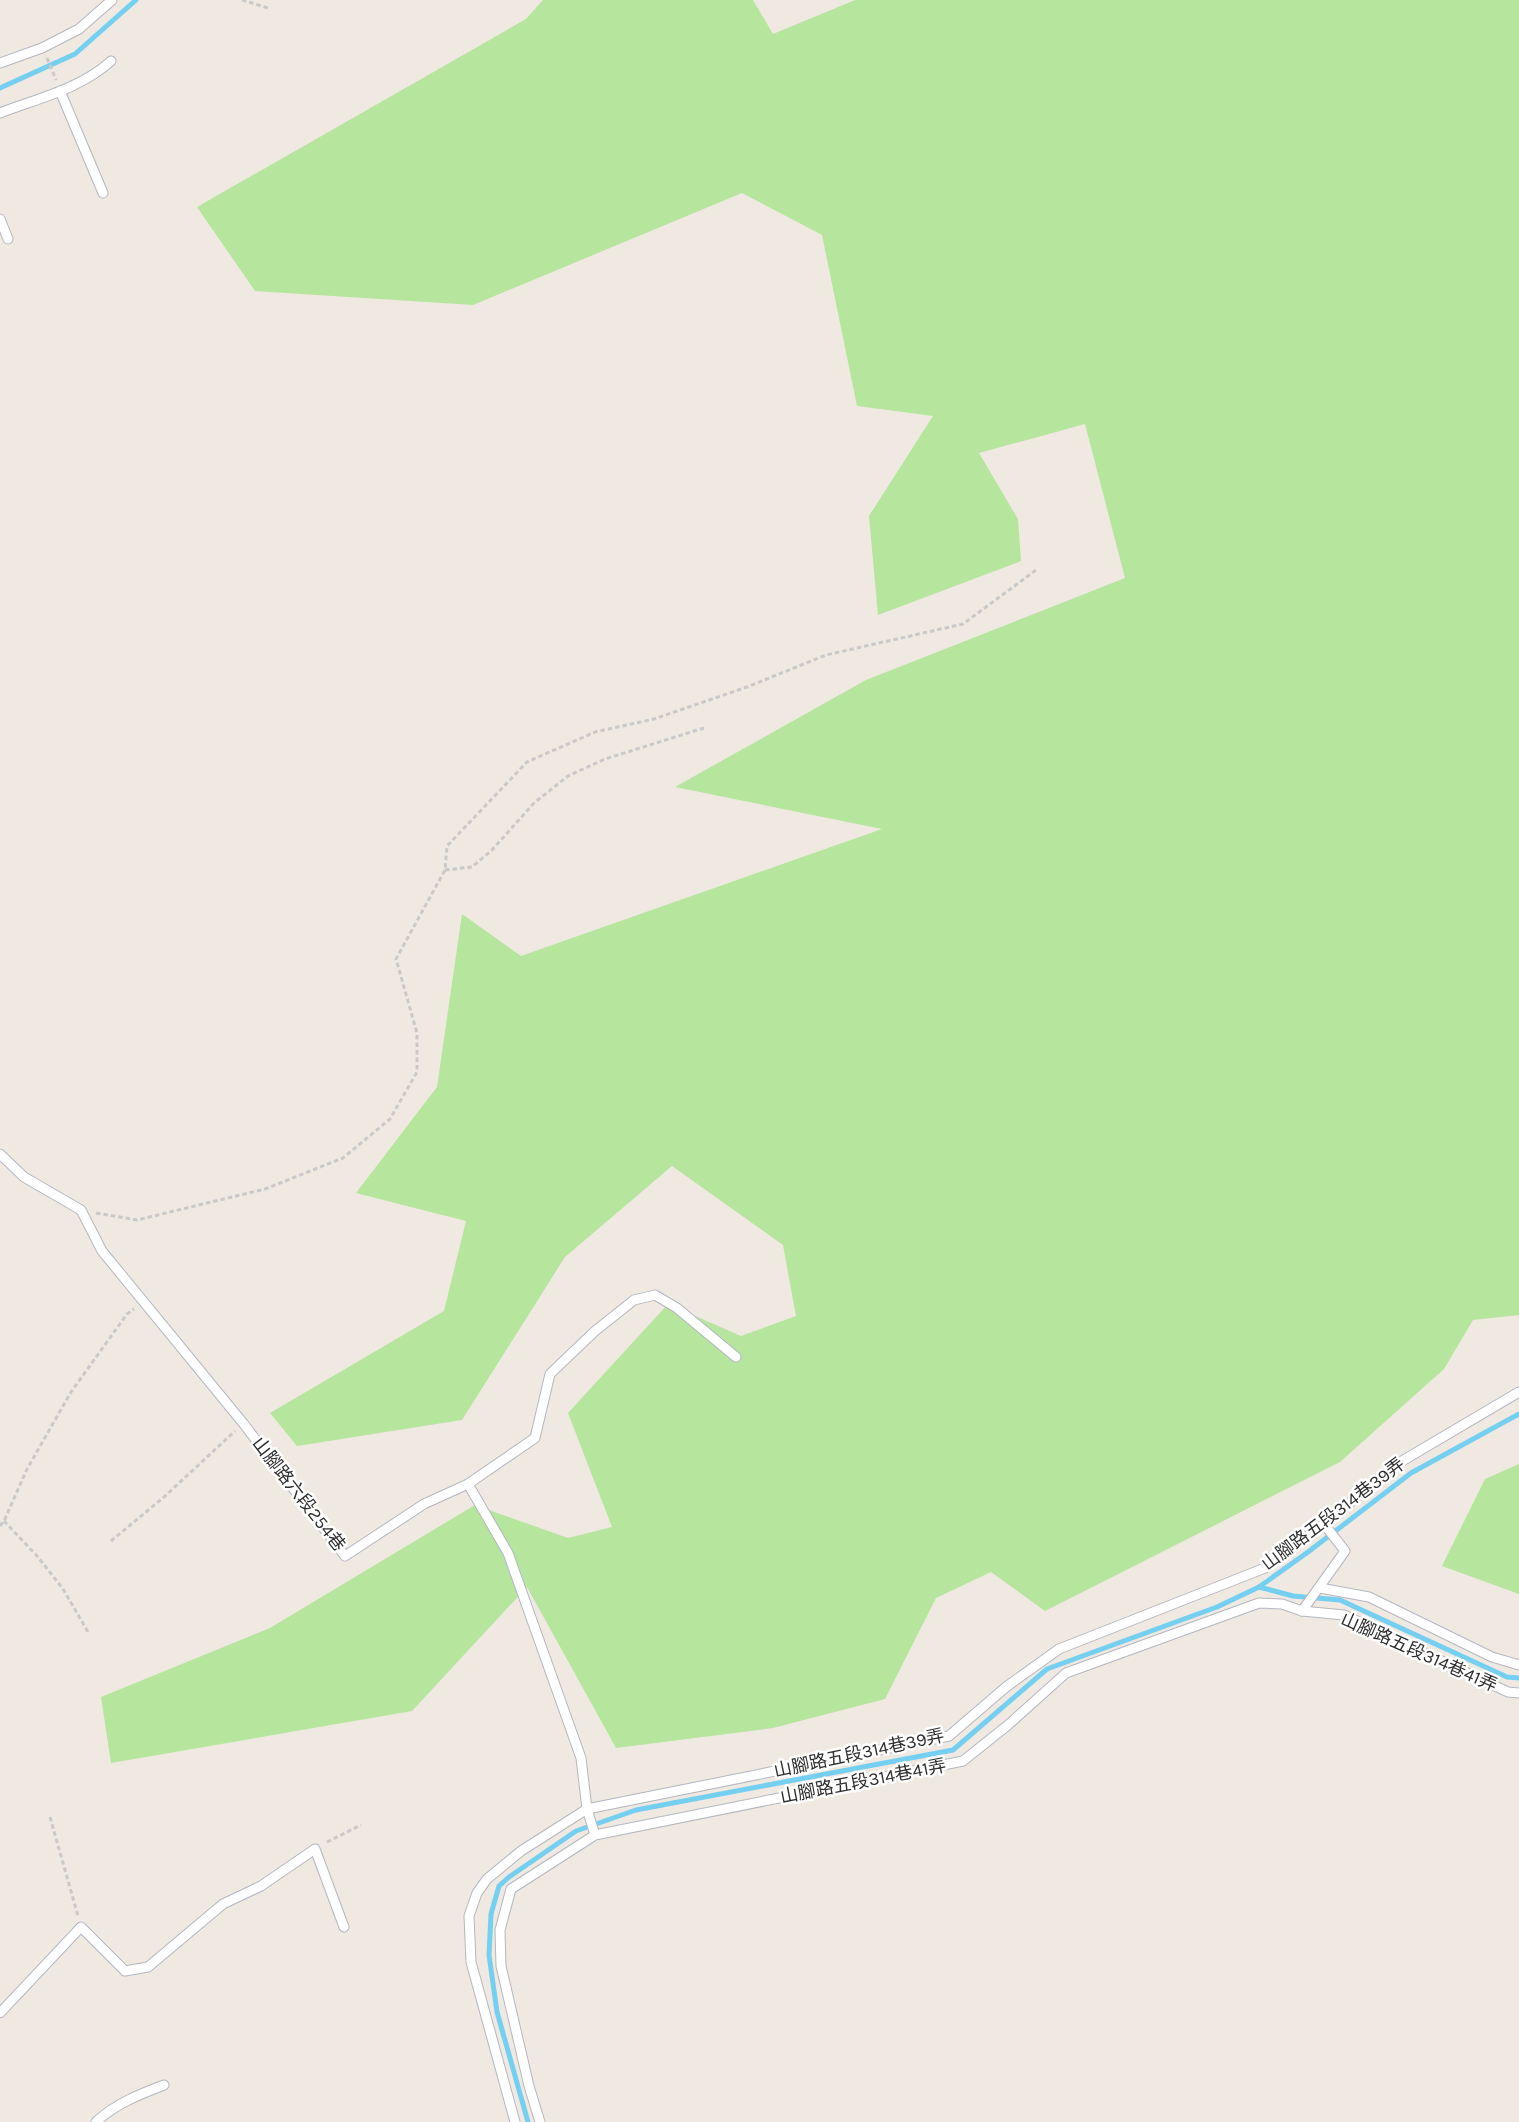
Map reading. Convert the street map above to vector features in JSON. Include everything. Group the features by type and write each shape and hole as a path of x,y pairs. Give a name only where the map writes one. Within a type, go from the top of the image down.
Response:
{"lane":[{"path":"0,63 42,48 80,29 112,0"},
{"path":"0,113 78,85 111,61"},
{"path":"60,91 103,193"},
{"path":"0,219 9,239"},
{"path":"0,1154 24,1177 81,1210"},
{"name":"山腳路六段254巷","path":"81,1210 102,1251 243,1423 345,1556 424,1504 468,1484 535,1438 550,1374 595,1331 634,1300 655,1295 677,1308 736,1357"},
{"name":"山腳路五段314巷39弄","path":"515,2122 471,1962 469,1916 477,1893 486,1878 521,1851 586,1809 949,1736 1006,1687 1059,1649 1265,1568 1324,1524 1396,1464 1519,1392"},
{"path":"468,1484 508,1553 581,1758 586,1809 595,1835"},
{"path":"1302,1611 1345,1551 1324,1524"},
{"path":"1320,1588 1369,1597 1492,1657 1519,1665"},
{"name":"山腳路五段314巷41弄","path":"540,2122 528,2086 501,1966 500,1930 512,1889 595,1835 963,1761 1008,1725 1066,1673 1259,1603 1282,1604 1302,1611 1344,1615 1508,1692 1519,1693"},
{"path":"0,2013 81,1927 125,1971 148,1967 223,1904 261,1886 315,1849 344,1928"},
{"path":"96,2122 132,2097 164,2085"}],"path":[{"path":"242,0 268,8"},
{"path":"42,48 60,91"},
{"path":"81,1210 138,1220 265,1189 343,1158 390,1119 417,1072 417,1033 396,960 445,870 447,846 527,762 595,732 654,719 747,687 826,655 963,624 1036,570"},
{"path":"445,870 472,867 492,850 534,803 568,776 605,759 704,728"},
{"path":"0,1526 27,1469 71,1392 128,1314 143,1303"},
{"path":"111,1541 164,1497 243,1423"},
{"path":"4,1521 57,1581 88,1632"},
{"path":"50,1817 81,1927"},
{"path":"315,1849 361,1825"}],"green space":[{"path":"543,0 753,0 773,34 855,0 1519,0 1519,1315 1473,1320 1444,1369 1340,1462 1045,1611 991,1572 936,1598 885,1699 773,1728 616,1748 527,1587 412,1711 111,1763 101,1697 270,1628 475,1505 568,1538 612,1527 568,1413 668,1304 741,1336 796,1316 783,1245 672,1166 565,1257 462,1420 297,1446 270,1413 444,1311 466,1221 356,1193 437,1087 462,914 521,956 882,829 675,787 866,680 1125,578 1085,424 979,453 1018,519 1021,561 878,615 869,516 933,416 857,406 822,235 742,193 473,305 255,291 197,207 526,19"},
{"path":"1519,1464 1519,1594 1442,1566 1485,1479"}],"waterway":[{"path":"0,88 75,54 136,0"},
{"path":"1259,1587 1411,1473 1519,1414"},
{"path":"528,2122 497,2012 489,1955 491,1914 499,1886 576,1831 636,1810 953,1750 1047,1669 1217,1607 1259,1587 1293,1596 1340,1600 1507,1677 1519,1678"}]}
